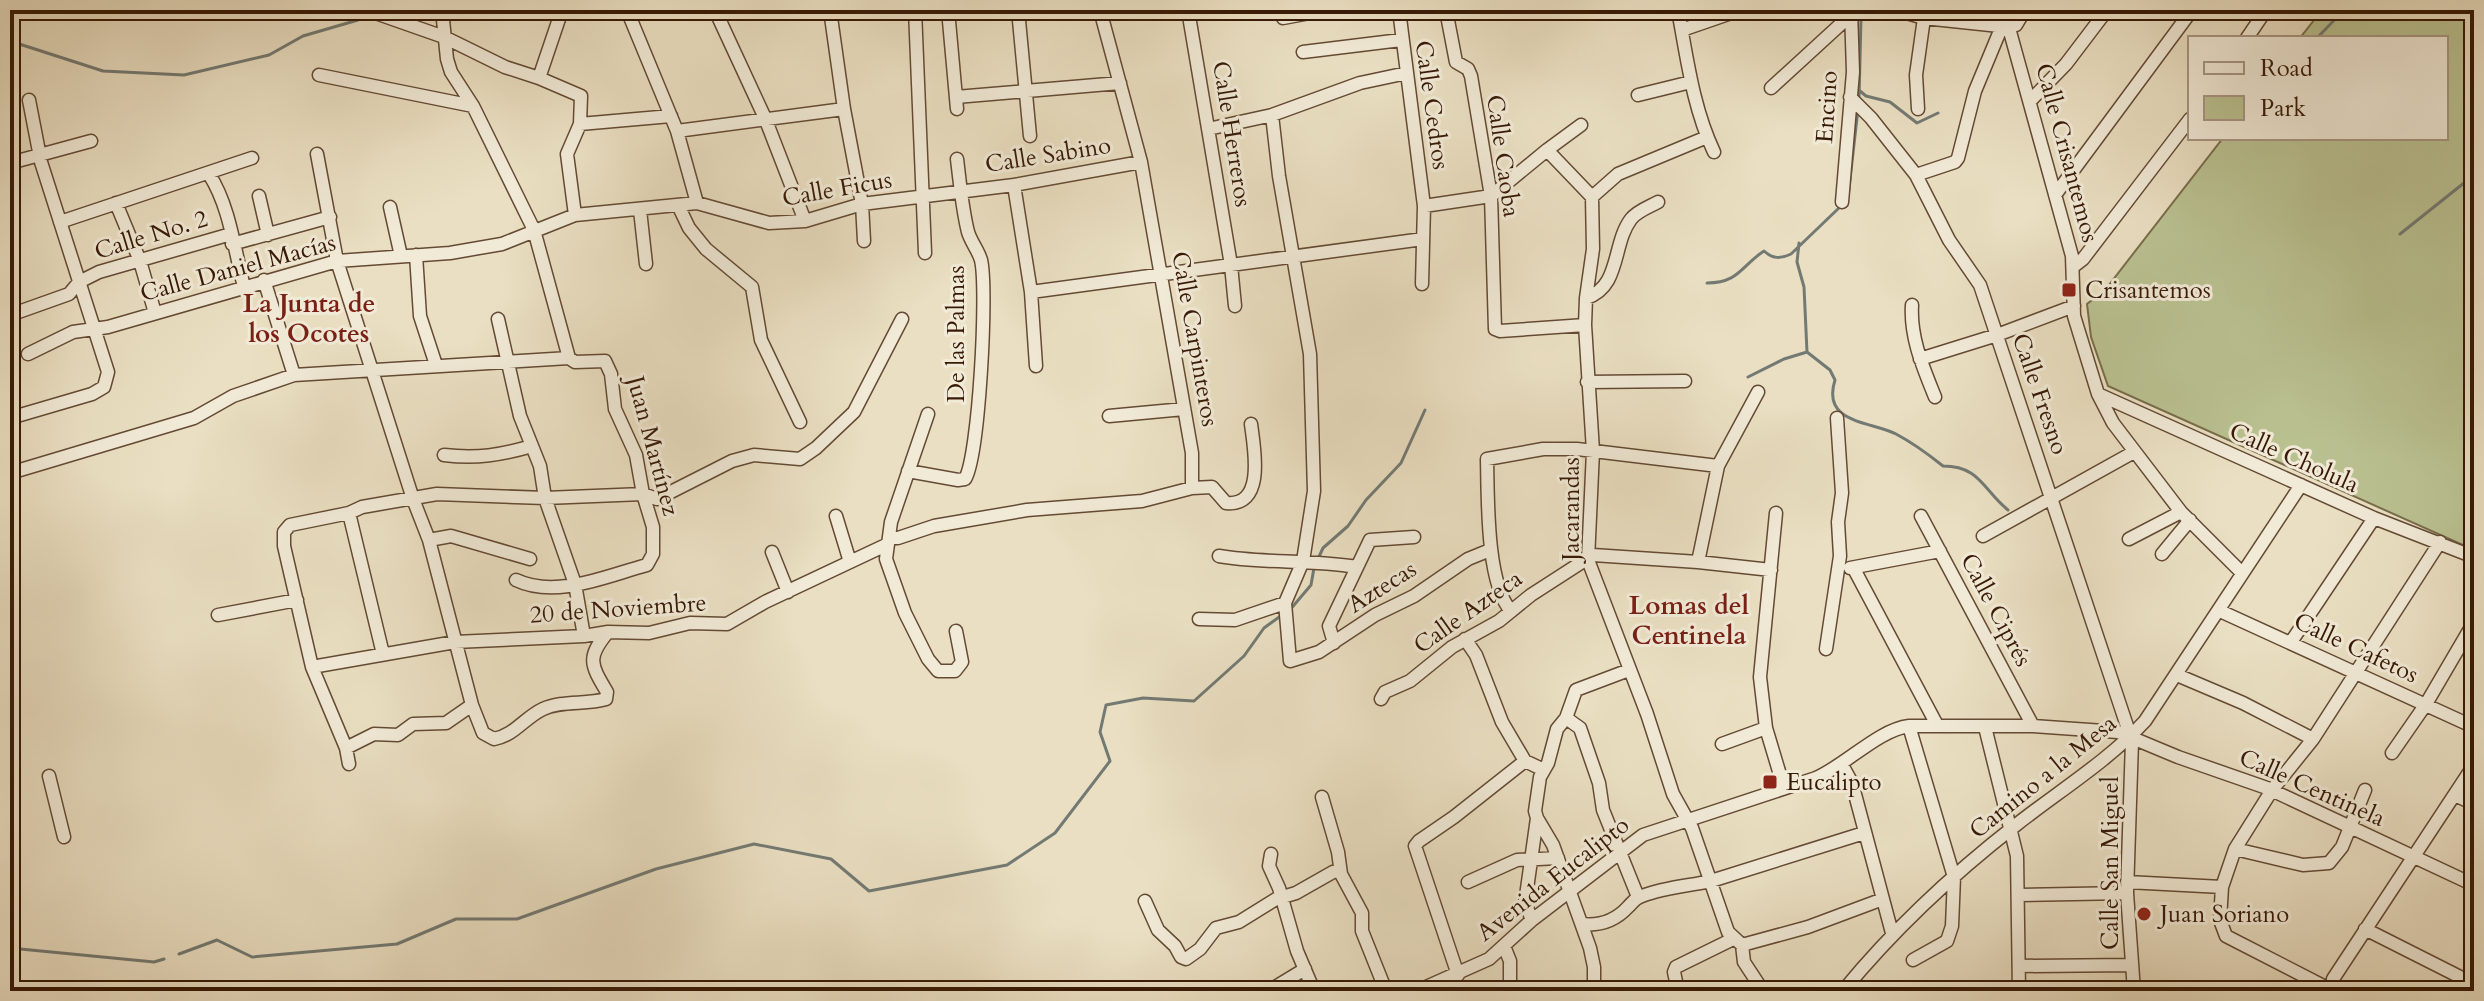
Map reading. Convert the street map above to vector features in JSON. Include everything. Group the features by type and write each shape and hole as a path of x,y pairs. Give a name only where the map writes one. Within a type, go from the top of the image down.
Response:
{"street":[{"path":"367,10 444,37 505,67 581,96 580,124 567,154 575,215"},
{"path":"10,473 194,418 233,396 294,375 569,358 534,230 473,106 451,72 442,10"},
{"path":"539,78 562,10"},
{"path":"627,10 677,131 697,203"},
{"path":"715,10 765,118 805,221"},
{"path":"830,10 862,204 864,241"},
{"path":"915,10 925,253"},
{"path":"948,10 956,103 1026,91 1120,83"},
{"path":"1018,10 1030,136"},
{"name":"Calle Carpinteros","path":"1100,10 1141,162 1192,453 1192,488"},
{"name":"Calle Herreros","path":"1188,10 1231,265 1235,306"},
{"path":"1283,18 1326,10"},
{"name":"Calle Cedros","path":"1399,10 1424,206 1422,284"},
{"name":"Calle Caoba","path":"1446,10 1456,62 1468,69 1471,76 1491,196 1495,329 1585,325"},
{"path":"1678,10 1691,82 1714,152"},
{"path":"1682,30 1740,10"},
{"path":"1896,10 1924,18 2006,26 2016,25 2025,10"},
{"name":"Calle Crisantemos","path":"2004,10 2074,266 2074,316 2098,394 2113,423 2185,516 2242,573"},
{"path":"2030,101 2066,64 2107,10"},
{"path":"2055,195 2192,10"},
{"path":"2250,10 2255,24"},
{"path":"2248,36 2266,10"},
{"path":"1771,88 1853,11"},
{"name":"Encino","path":"1842,202 1853,72 1853,11"},
{"path":"1918,109 1916,75 1924,18"},
{"path":"1916,175 1955,162 1958,158 1975,91 2006,26"},
{"path":"1303,52 1401,40"},
{"path":"1208,129 1272,115 1360,83 1407,73"},
{"path":"319,75 473,106"},
{"path":"1638,95 1691,82"},
{"name":"Calle Fresno","path":"1850,97 1871,118 1916,175 1949,240 1980,285 2130,736"},
{"path":"10,418 92,394 104,387 108,372 40,154 29,100"},
{"path":"677,131 844,109"},
{"path":"1199,619 1235,620 1285,603 1303,561 1314,491 1310,354 1279,176 1272,115"},
{"path":"580,124 671,116"},
{"path":"2074,266 2083,259 2188,122"},
{"path":"1424,206 1491,196 1581,125"},
{"path":"1547,150 1592,197 1618,174 1707,137"},
{"path":"10,163 91,141"},
{"path":"317,154 337,261 429,540 472,705 483,733 494,739 506,737 543,709 606,699 607,692 594,671 591,658 597,644 608,632"},
{"path":"60,222 252,158"},
{"name":"De las Palmas","path":"908,471 965,479 974,451 982,351 982,275 981,261 969,233 957,159"},
{"name":"Calle Sabino","path":"961,191 1014,185 1141,162"},
{"path":"209,174 227,210 232,239 268,235 330,217"},
{"path":"1014,185 1031,292 1036,366"},
{"name":"Calle Ficus","path":"534,230 575,215 697,203 769,223 805,221 862,204 961,191"},
{"path":"259,196 268,235"},
{"name":"Jacarandas","path":"1592,197 1593,249 1585,325 1593,451 1588,558 1647,714 1673,794 1711,881 1728,932 1738,942 1744,962 1763,991"},
{"path":"1586,298 1601,292 1609,280 1633,216 1658,202"},
{"path":"116,203 140,261 155,313"},
{"path":"678,205 689,228 706,249 752,287 761,340 800,422"},
{"path":"390,207 401,256"},
{"path":"640,210 646,264"},
{"name":"Calle Daniel Macías","path":"28,354 73,332 97,332 264,280 337,261 450,253 502,244 534,230"},
{"name":"Calle No. 2","path":"10,315 69,294 79,282 99,272 232,239 244,287"},
{"path":"1031,292 1423,239"},
{"path":"1593,249 1616,260"},
{"path":"416,255 420,316 436,365"},
{"path":"264,280 294,375"},
{"path":"1912,305 1911,324 1935,397"},
{"path":"1920,359 2074,306"},
{"path":"498,319 520,416 540,466 545,498 575,584 584,636"},
{"path":"349,764 346,748 312,667 284,546 284,532 290,525 349,513 362,507 450,494 545,498 643,494 657,499 732,461 754,455 800,459 854,412 902,319"},
{"name":"Juan Martínez","path":"569,358 575,362 605,361 611,374 615,409 636,455 653,527 653,554 647,565 575,584"},
{"path":"1587,382 1685,381"},
{"path":"1698,562 1718,466 1758,392"},
{"name":"Calle Cholula","path":"2098,394 2374,518 2474,557"},
{"path":"1109,416 1184,409"},
{"path":"928,414 891,522 886,559 905,613 928,659 938,671 955,671 962,662 956,631"},
{"path":"1826,649 1838,567 1838,522 1842,493 1837,418"},
{"path":"1192,488 1212,487 1226,503 1240,502 1246,498 1255,475 1251,424"},
{"path":"444,455 474,459 532,446"},
{"path":"1511,611 1503,599 1490,550 1487,459 1543,449 1593,451 1718,466"},
{"path":"1983,536 2134,452"},
{"path":"2242,573 2301,485"},
{"name":"20 de Noviembre","path":"312,667 455,642 584,636 608,632 649,633 690,623 727,624 888,542 934,526 1027,510 1142,501 1192,488"},
{"path":"349,513 383,654"},
{"path":"1776,513 1760,677 1766,728 1784,788"},
{"path":"836,516 850,562"},
{"name":"Calle Ciprés","path":"1921,516 2033,726"},
{"path":"2129,539 2185,516"},
{"path":"2162,554 2185,516"},
{"path":"2291,642 2374,518"},
{"path":"429,540 451,536 530,559"},
{"path":"1334,643 1329,626 1371,539 1414,537"},
{"path":"2440,542 2313,739 2272,790 2235,849 2222,887 2220,920 2226,936 2333,991 2333,979 2474,765"},
{"name":"Aztecas","path":"1285,603 1290,661 1319,652 1375,615 1414,596 1468,559 1490,550"},
{"path":"1838,567 1854,569 1940,551"},
{"path":"772,552 788,592"},
{"path":"1588,558 1598,554 1771,570"},
{"name":"Aztecas","path":"1219,556 1356,567"},
{"name":"Calle Azteca","path":"1381,699 1389,690 1410,681 1465,639 1588,558"},
{"path":"1854,569 1937,725"},
{"name":"Camino a la Mesa","path":"1843,991 1892,933 1954,877 2130,736 2150,714 2177,675 2242,573"},
{"path":"516,580 545,589 575,584"},
{"path":"218,615 297,600"},
{"name":"Calle Cafetos","path":"2220,611 2474,727"},
{"path":"2392,753 2426,704 2474,623"},
{"path":"1465,639 1476,655 1498,714 1525,761 1544,770"},
{"path":"1532,920 1525,903 1533,860 1535,808 1540,777 1548,763 1557,729 1566,718 1576,690 1629,670"},
{"path":"2177,675 2243,703 2313,739"},
{"path":"346,748 374,734 398,735 413,724 446,723 472,705"},
{"path":"1566,718 1580,728 1599,783 1603,810 1638,897"},
{"name":"Avenida Eucalipto","path":"1417,991 1489,959 1532,920 1650,831 1816,778 1842,765 1890,731 1909,726 1937,725 2033,726 2109,731 2130,736"},
{"path":"1909,726 1954,877 1952,926 1947,941 1913,960"},
{"path":"1985,727 2017,856 2019,991"},
{"path":"1722,744 1766,728"},
{"name":"Calle Centinela","path":"2130,736 2178,757 2272,790 2474,885"},
{"name":"Calle San Miguel","path":"2130,736 2134,754 2127,888 2134,991"},
{"path":"1458,975 1415,846 1525,761"},
{"path":"1842,765 1850,777 1892,933"},
{"path":"49,776 64,837"},
{"path":"2235,849 2303,865 2329,863 2342,847 2365,790"},
{"path":"2455,795 2474,804"},
{"path":"1322,797 1338,852 1340,871 1362,913 1362,931 1386,991"},
{"path":"1537,818 1551,840 1582,924 1592,957 1594,991"},
{"path":"1582,924 1597,925 1616,917 1638,897 1686,884 1711,881 1864,833"},
{"path":"1271,854 1269,866 1314,991"},
{"path":"1468,882 1513,861 1558,858"},
{"path":"1145,901 1158,930 1186,959 1200,949 1216,928 1239,922 1281,898 1340,871"},
{"path":"2018,895 2127,888 2222,887"},
{"path":"1678,991 1675,968 1738,942 1808,927 1883,899"},
{"path":"2365,929 2474,984"},
{"path":"1504,946 1510,957 1510,991"},
{"path":"2019,966 2132,965"},
{"path":"1269,991 1305,969"}],"green space":[{"path":"2322,10 2474,10 2474,550 2108,386 2091,337 2087,304 2105,290 2221,140 2448,140 2448,36 2302,36"}],"waterway":[{"path":"2319,36 2344,10"},
{"path":"1859,98 1861,18"},
{"path":"10,41 103,71 184,75 269,55 303,36 358,20"},
{"path":"1860,91 1866,96 1890,102 1917,123 1938,113"},
{"path":"1848,197 1858,109"},
{"path":"2400,234 2474,175"},
{"path":"1707,283 1733,277 1764,251 1777,257 1791,254 1841,206"},
{"path":"1799,243 1797,262 1804,287 1807,352 1830,370 1835,380 1835,405 1851,419 1902,437 1943,466 1965,470 1980,480 2008,510"},
{"path":"1748,377 1784,359 1807,352"},
{"path":"1317,561 1323,548 1348,526 1366,500 1401,463 1425,410"},
{"path":"1289,611 1311,585 1314,568"},
{"path":"179,954 217,940 252,957 397,944 456,919 517,919 656,869 754,844 831,859 869,891 1007,865 1055,833 1110,761 1100,732 1106,705 1143,698 1194,701 1244,656 1264,628 1282,615"},
{"path":"10,948 154,962 164,959"}],"place":[{"name":"Crisantemos","path":"2069,290"},
{"name":"Eucalipto","path":"1770,782"},
{"name":"Juan Soriano","path":"2144,914"}],"district":[{"name":"La Junta de los Ocotes","path":"309,318"},
{"name":"Lomas del Centinela","path":"1689,620"}]}
